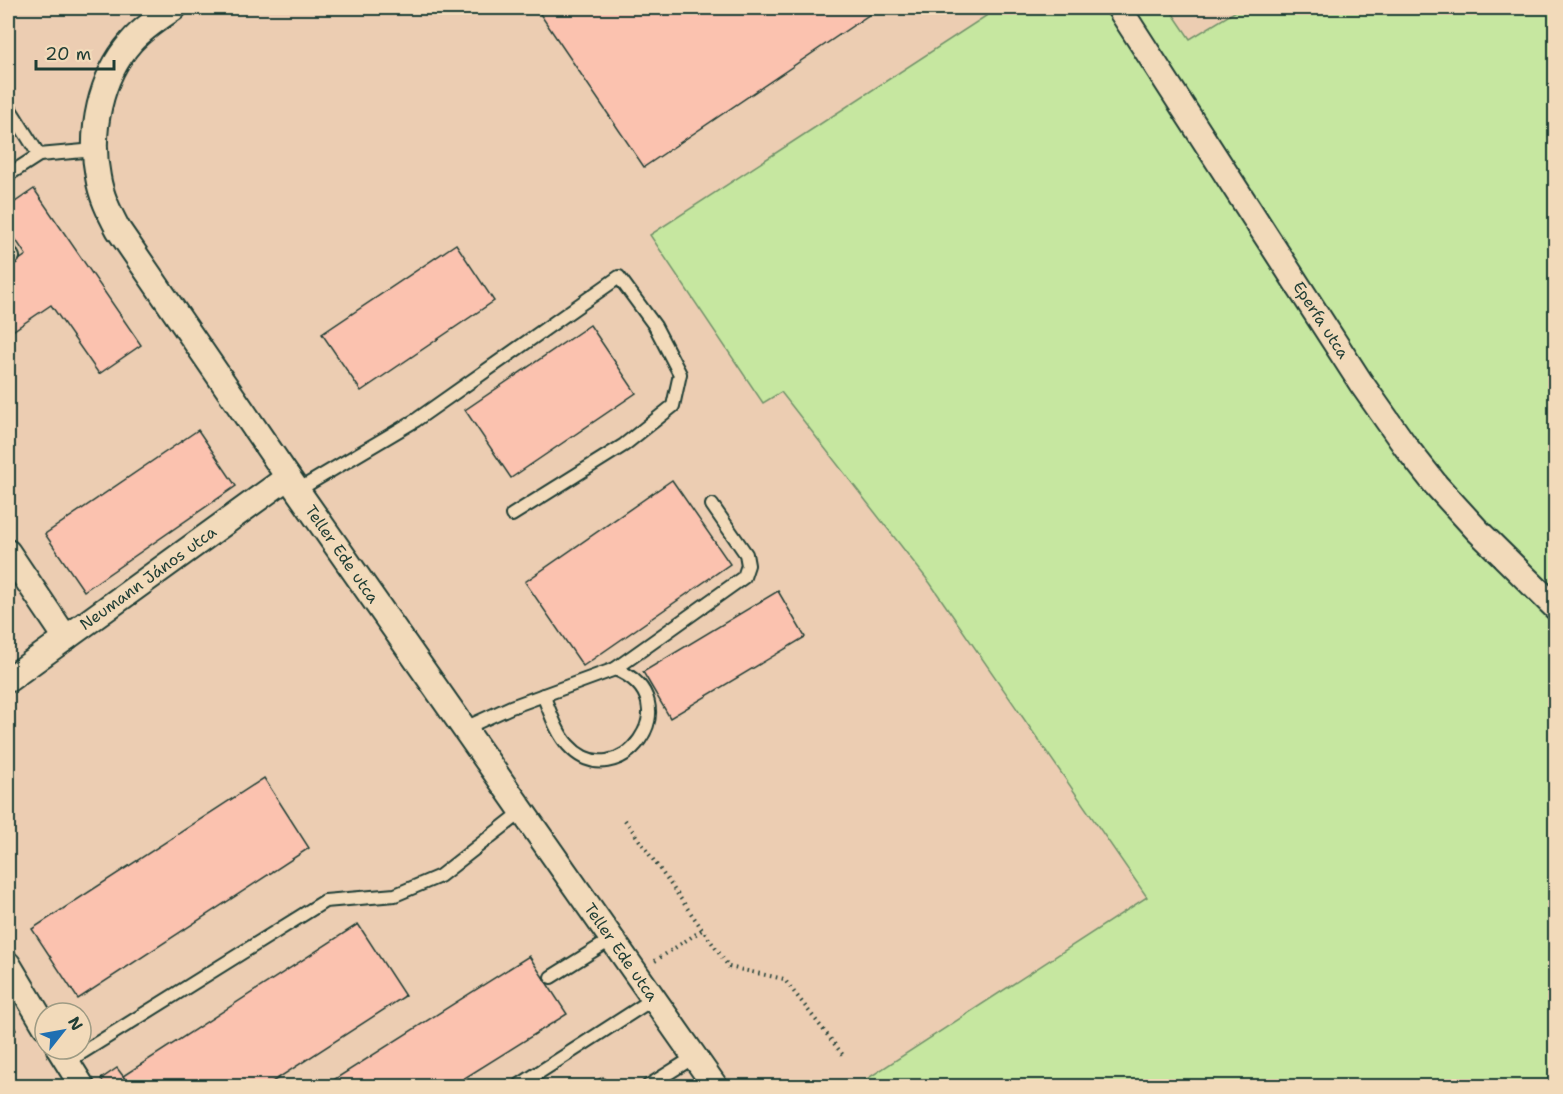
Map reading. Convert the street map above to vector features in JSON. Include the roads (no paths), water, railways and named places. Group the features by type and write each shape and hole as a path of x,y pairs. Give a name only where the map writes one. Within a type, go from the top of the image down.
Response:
{"street":[{"name":"Teller Ede utca","path":"174,8 132,41 114,65 100,107 95,150 98,179 103,197 118,229 715,1086"},
{"name":"Eperfa utca","path":"1119,8 1361,383 1406,447 1470,523 1556,608"},
{"name":"Neumann János utca","path":"8,680 293,483"},
{"path":"8,552 66,638"},
{"path":"8,964 33,1006"},
{"path":"67,1061 82,1086"}],"lane":[{"path":"8,106 39,154"},
{"path":"8,175 39,154 95,150"},
{"path":"293,483 416,420 619,277 655,326 680,374 673,406 624,445 512,515"},
{"path":"465,728 510,707 615,669 744,577 748,565 746,554 712,505"},
{"path":"543,695 562,737 572,749 584,756 600,760 623,756 636,746 645,733 649,710 641,687 629,676 615,669"},
{"path":"93,1037 325,901 395,895 440,876 523,811"},
{"path":"551,977 612,939"},
{"path":"518,1086 653,999"},
{"path":"648,1086 694,1057"}]}
